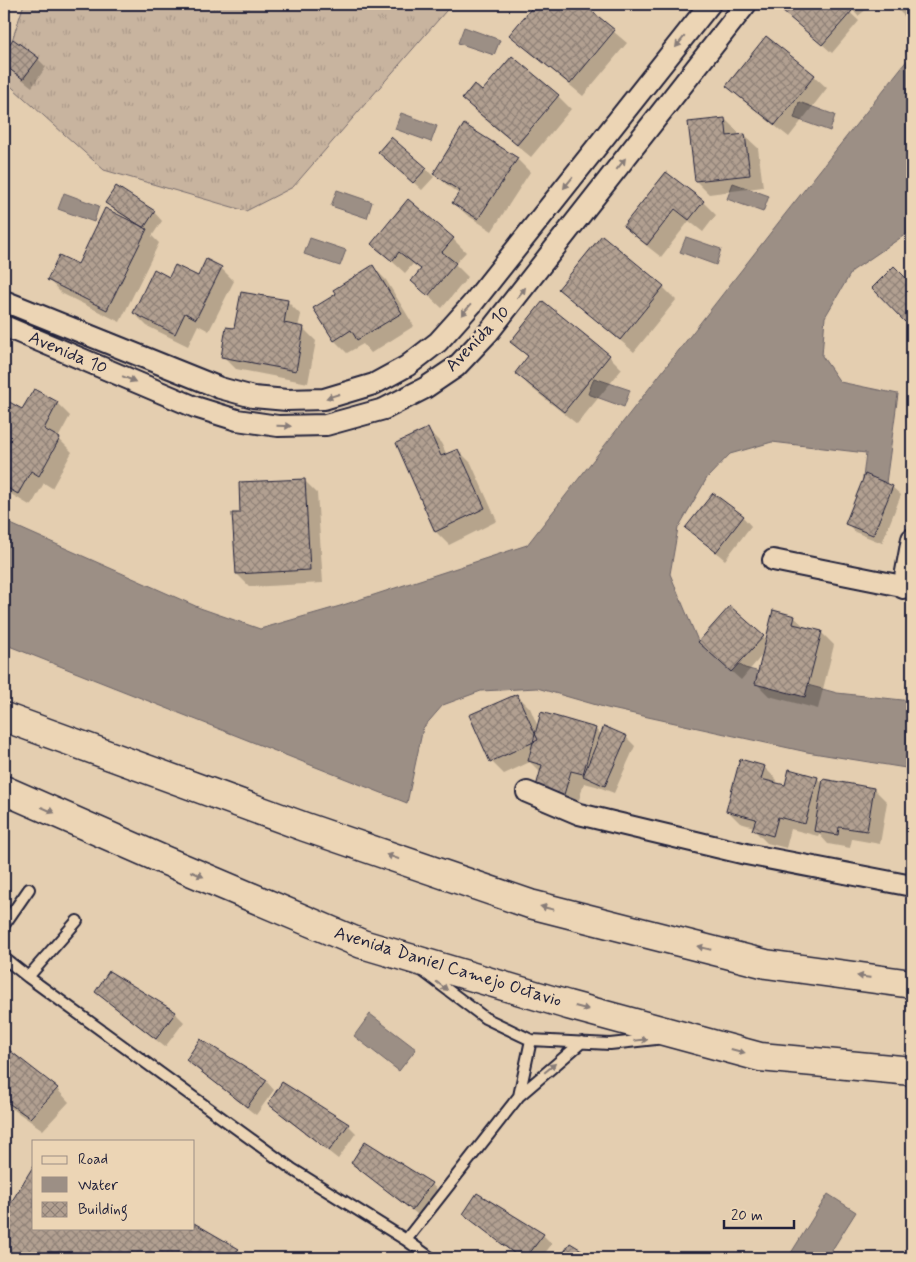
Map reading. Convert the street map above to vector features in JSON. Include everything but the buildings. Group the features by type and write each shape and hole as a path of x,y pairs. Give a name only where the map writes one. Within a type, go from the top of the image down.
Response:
{"main road":[{"path":"4,716 305,827 530,904 766,964 912,984"},
{"name":"Avenida Daniel Camejo Octavio","path":"4,790 362,944 568,1005 760,1057 912,1071"}],"street":[{"name":"Avenida 10","path":"4,301 220,388 253,397 287,400 324,399 374,384 407,366 438,342 510,255 710,4"},
{"name":"Avenida 10","path":"4,326 194,407 237,420 278,426 326,425 384,409 425,388 456,367 488,333 746,4"},
{"path":"510,255 535,275"},
{"path":"105,369 114,346"},
{"path":"773,560 908,588 912,539"},
{"path":"527,792 579,814 746,854 912,886"}],"lane":[{"path":"4,925 29,889"},
{"path":"28,977 77,921"},
{"path":"404,956 485,1018 531,1040 610,1044 683,1036"},
{"path":"4,958 292,1169 406,1240 431,1258"},
{"path":"518,1096 531,1040"},
{"path":"406,1240 518,1096 582,1042"}],"green space":[{"path":"24,4 452,4 293,187 246,211 104,170 4,80 4,65"}],"water":[{"path":"464,27 500,40 494,55 458,43"},
{"path":"912,54 912,231 852,271 825,317 822,356 840,382 898,394 883,505 860,502 866,453 772,442 730,454 707,478 678,528 670,574 698,641 745,668 837,693 912,701 912,769 807,752 607,708 537,688 481,691 443,705 423,728 407,803 4,644 4,521 200,608 260,629 340,606 527,545"},
{"path":"799,102 835,115 830,131 794,118"},
{"path":"401,113 437,126 431,142 395,129"},
{"path":"733,183 769,196 763,212 727,199"},
{"path":"337,190 372,202 367,218 331,206"},
{"path":"64,193 99,206 94,222 58,209"},
{"path":"686,237 721,249 716,265 680,252"},
{"path":"310,238 346,250 340,266 304,254"},
{"path":"594,378 630,390 624,407 588,394"},
{"path":"370,1014 416,1049 399,1071 354,1036"},
{"path":"828,1194 856,1212 827,1258 799,1258 791,1253"}]}
